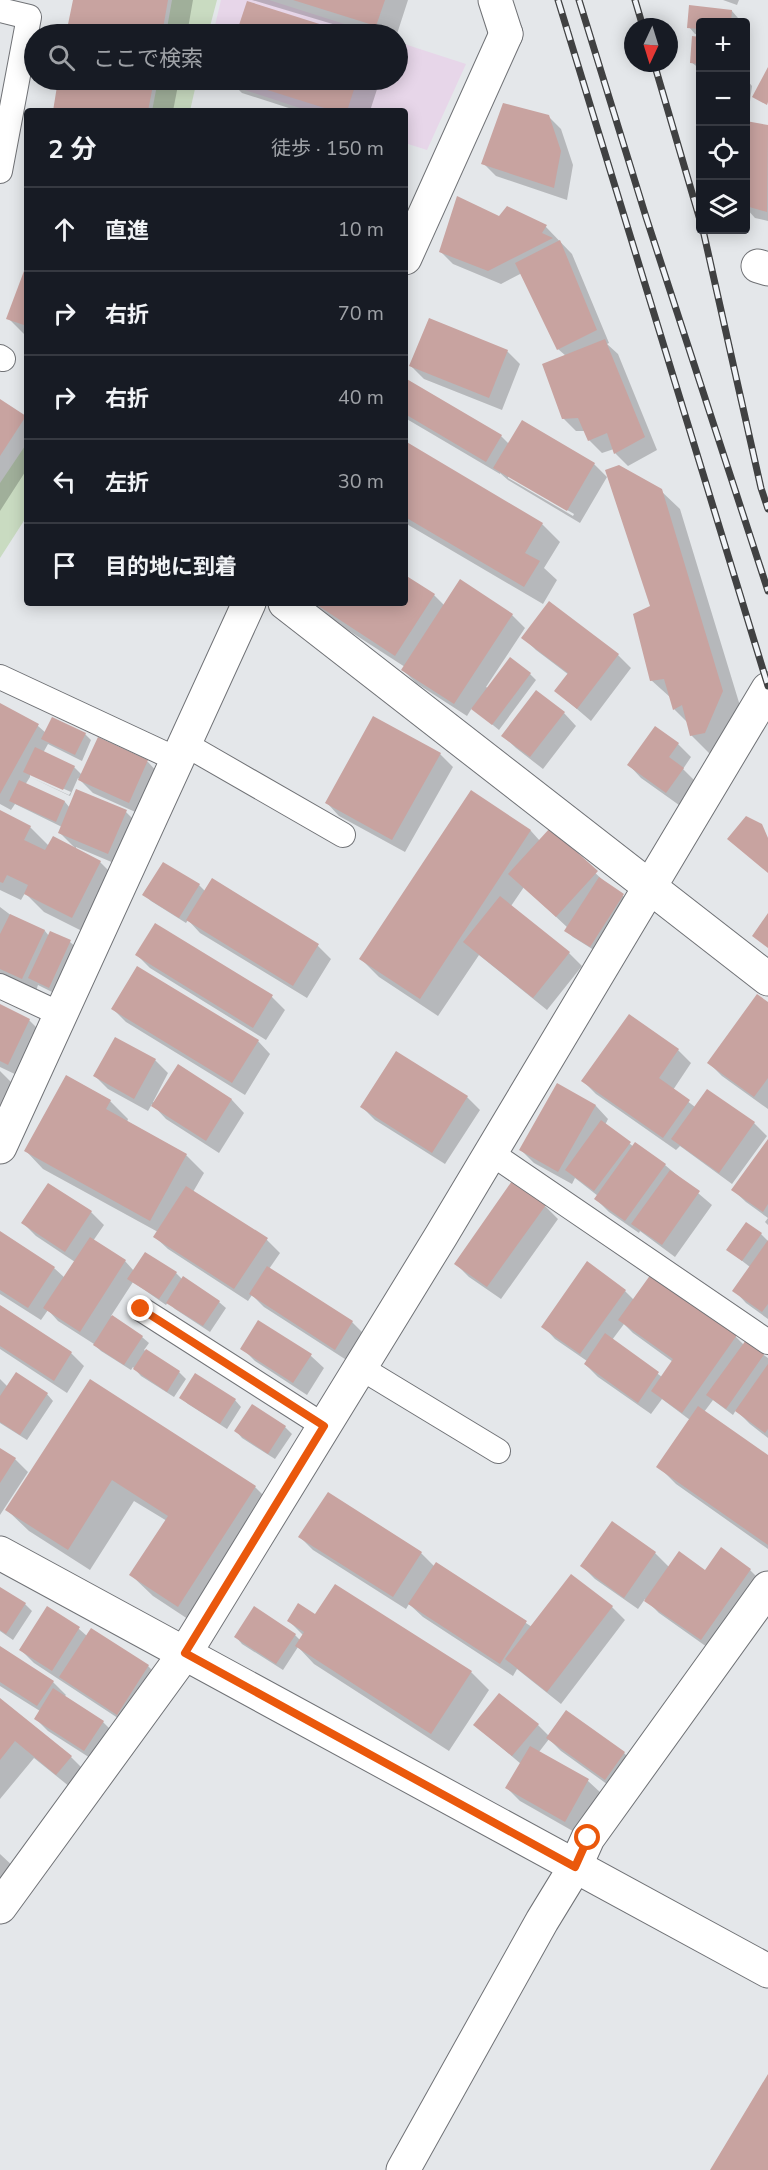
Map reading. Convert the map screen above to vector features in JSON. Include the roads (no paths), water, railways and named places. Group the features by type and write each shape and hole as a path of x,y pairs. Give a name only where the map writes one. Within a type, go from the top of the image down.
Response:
{"street":[{"path":"408,251 506,34 495,0"},
{"path":"0,1147 248,606"},
{"path":"289,606 768,980"},
{"path":"0,1907 185,1653 361,1368 768,689"},
{"path":"0,1553 768,1971"},
{"path":"409,2168 542,1921 575,1867 588,1838 768,1588"}],"lane":[{"path":"0,10 29,17 28,24"},
{"path":"0,171 24,44"},
{"path":"0,677 180,751 343,835"},
{"path":"0,986 60,1014"},
{"path":"491,1153 768,1342"},
{"path":"141,1309 324,1426"},
{"path":"361,1368 498,1451"}],"railway":[{"path":"558,0 768,686"},
{"path":"579,0 646,217 768,591"},
{"path":"635,0 640,18"},
{"path":"657,72 696,206"},
{"path":"704,234 761,488 768,509"}]}
